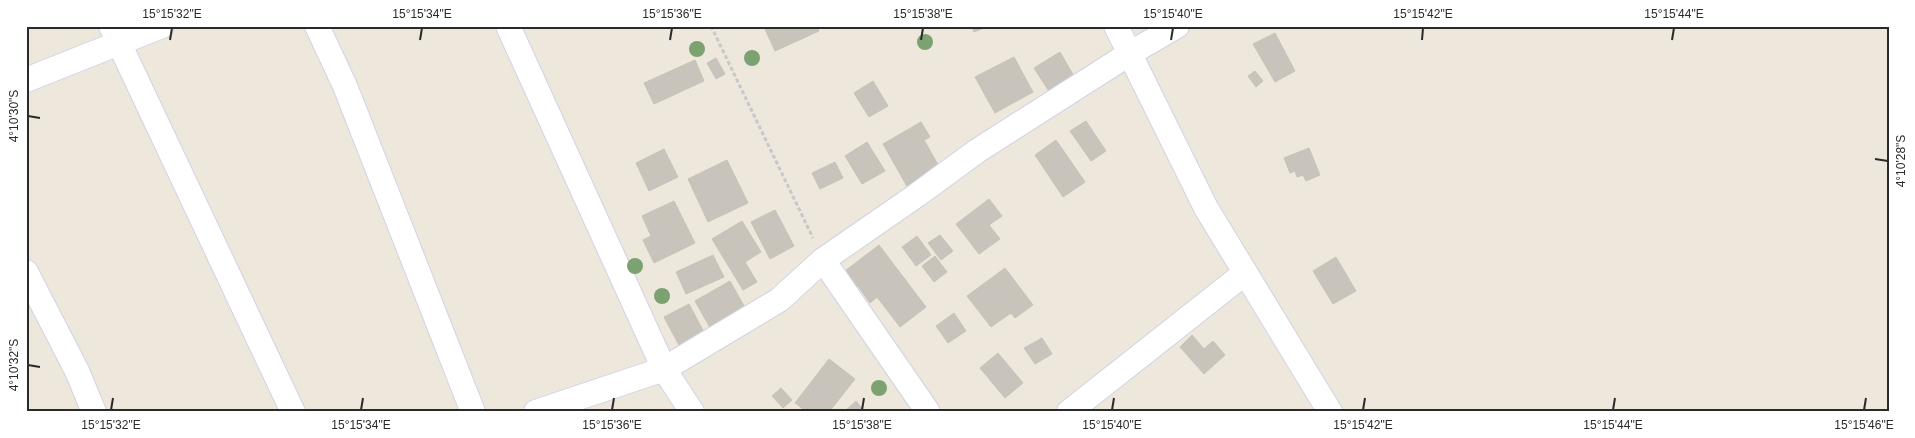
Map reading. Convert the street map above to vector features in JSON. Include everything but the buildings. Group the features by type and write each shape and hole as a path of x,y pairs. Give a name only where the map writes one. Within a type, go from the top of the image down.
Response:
{"street":[{"path":"26,80 116,34 162,26"},
{"path":"316,26 345,86 473,412"},
{"path":"508,26 664,369 692,412"},
{"path":"1116,26 1206,208 1330,412"},
{"path":"536,412 664,369 779,300 824,260 917,196 977,151 1129,54 1177,26"},
{"path":"116,34 293,412"},
{"path":"824,260 928,412"},
{"path":"26,272 77,371 94,412"},
{"path":"1069,412 1245,272"}],"path":[{"path":"711,26 824,260"}]}
